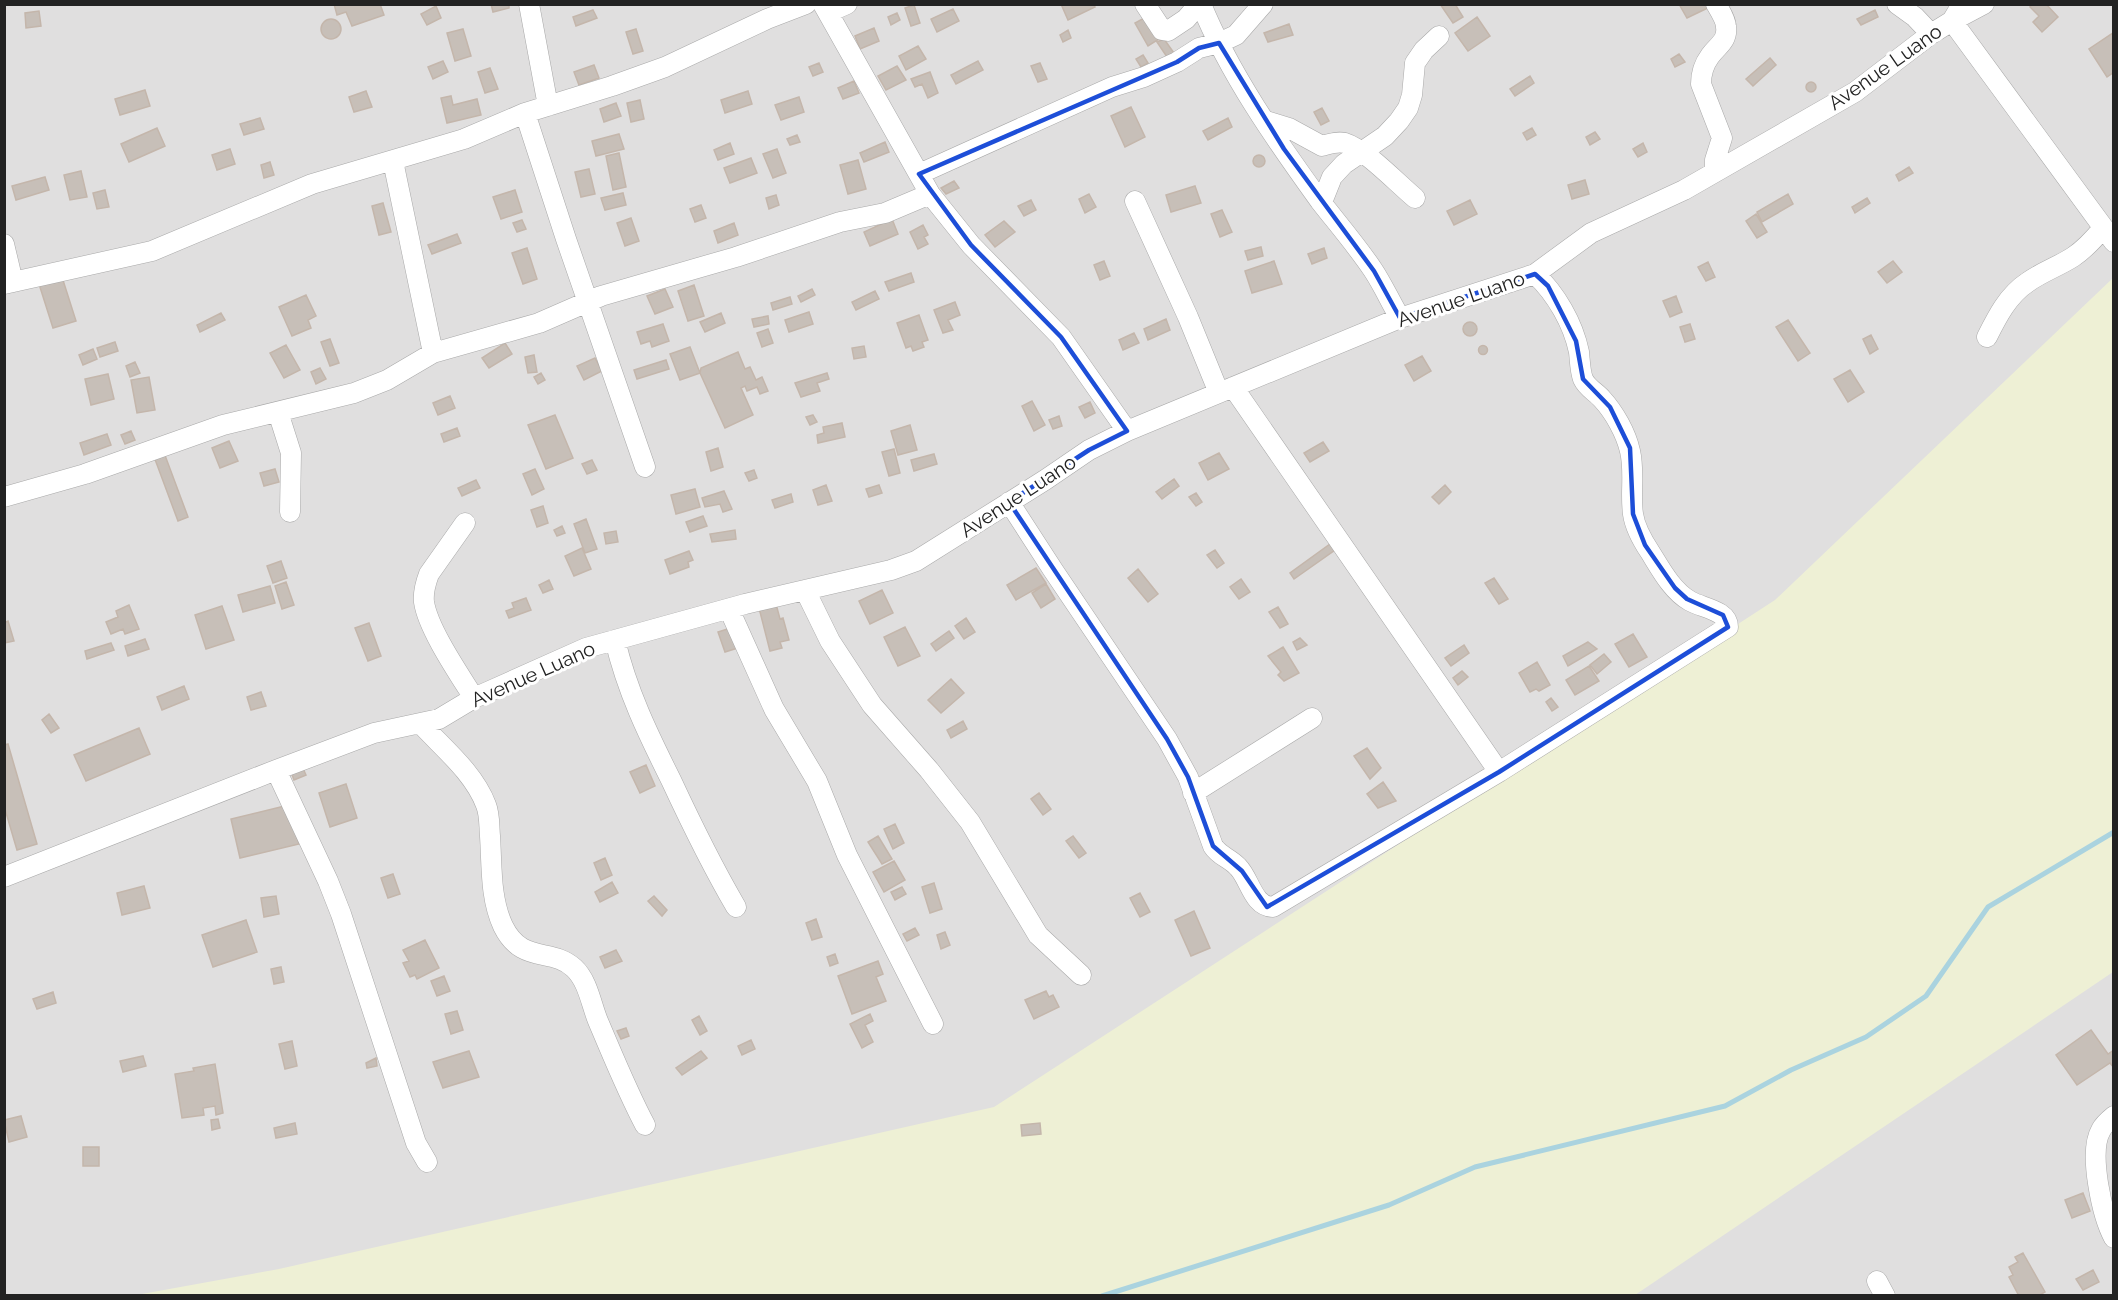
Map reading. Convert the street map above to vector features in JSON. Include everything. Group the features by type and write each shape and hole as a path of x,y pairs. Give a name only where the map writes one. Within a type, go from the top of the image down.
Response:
{"street":[{"path":"529,4 548,106"},
{"path":"4,244 9,283 152,251 312,184 464,139 525,113 665,67 767,19 806,4"},
{"path":"847,4 826,8 930,194 971,245 1061,336 1127,431"},
{"path":"1145,4 1162,30 1168,31 1186,19 1200,4 1219,43 1266,121 1322,202 1374,271 1400,318"},
{"path":"919,174 1112,87 1177,62 1199,48 1219,43 1236,35 1263,4"},
{"path":"1714,172 1722,138 1701,84 1701,76 1709,57 1725,40 1726,25 1716,4"},
{"path":"1898,4 1915,17 1931,34"},
{"path":"1964,4 1952,21 2108,235 2026,283 2004,307 1987,337"},
{"name":"Avenue Luano","path":"4,877 375,733 422,724 448,715 474,698 586,648 729,609 891,570 916,561 1089,450 1127,431 1400,318 1535,274 1591,233 1684,190 1855,92 1931,34 1984,4"},
{"path":"1322,202 1332,177 1344,164 1385,136 1408,108 1412,95 1415,63 1424,50 1439,36"},
{"path":"525,113 587,302 645,467"},
{"path":"1266,121 1289,128 1322,146 1338,142 1345,143 1362,153 1415,198"},
{"path":"393,161 433,353"},
{"path":"4,497 85,474 223,425 354,393 387,380 433,353 539,323 601,296 736,258 840,222 885,213 930,194"},
{"path":"1135,201 1188,317 1226,390 1499,772"},
{"path":"1009,502 1167,738 1188,777 1207,834 1217,853 1236,864 1242,871 1259,903 1273,907 1499,772 1728,627 1728,622 1723,615 1687,599 1665,575 1645,545 1636,527 1633,514 1634,470 1630,448 1610,407 1589,388 1583,379 1576,341 1565,316 1556,298 1535,274"},
{"path":"278,412 291,453 290,512"},
{"path":"465,524 429,574 424,602 437,635 474,698"},
{"path":"805,590 830,641 872,705 929,770 970,822 1038,935 1081,975"},
{"path":"729,609 774,709 817,781 847,855 933,1024"},
{"path":"615,640 629,691 644,725 710,862 736,907"},
{"path":"1193,793 1312,718"},
{"path":"422,724 448,750 481,792 487,807 493,889 504,927 525,951 565,963 574,968 585,982 591,1003 625,1087 645,1125"},
{"path":"276,770 341,914 412,1131 427,1162"},
{"path":"2114,1116 2100,1130 2097,1138 2100,1200 2114,1238"}],"highlighted area":[{"path":"1219,43 1284,149 1374,271 1400,318 1535,274 1548,286 1576,341 1583,379 1610,407 1630,448 1633,514 1645,545 1675,588 1687,599 1723,615 1728,627 1499,772 1267,907 1242,871 1213,846 1188,777 1167,739 1009,502 1089,450 1127,431 1061,337 971,245 919,174 1177,62 1199,48"}],"shaded area":[{"path":"5,5 2113,5 2113,1295 5,1295"}],"green space":[{"path":"2113,278 2113,972 1635,1295 131,1296 279,1269 994,1107 1775,600"}],"building":[{"path":"334,4 380,4 384,15 352,26 346,12 337,15"},
{"path":"491,4 509,4 509,8 493,12"},
{"path":"1061,4 1093,4 1095,7 1068,20"},
{"path":"1440,4 1455,4 1463,17 1453,23"},
{"path":"1679,4 1716,4 1687,18"},
{"path":"2032,4 2046,4 2058,17 2042,32 2033,22 2039,16 2030,7"},
{"path":"914,5 920,23 911,26 905,8"},
{"path":"436,6 441,18 427,25 421,14"},
{"path":"953,9 959,21 937,32 931,19"},
{"path":"593,10 597,18 576,26 573,17"},
{"path":"1875,10 1878,17 1861,25 1857,19"},
{"path":"39,11 41,26 26,28 25,13"},
{"path":"897,13 900,20 891,25 888,17"},
{"path":"1146,17 1159,39 1148,46 1135,23"},
{"path":"1477,17 1490,36 1468,51 1455,33"},
{"path":"331,19 338,22 341,29 338,36 331,39 324,36 321,29 324,22"},
{"path":"1289,24 1293,35 1268,42 1264,33"},
{"path":"874,28 879,41 860,49 855,36"},
{"path":"463,29 471,56 455,61 447,33"},
{"path":"636,29 643,51 633,54 626,32"},
{"path":"1068,30 1071,38 1063,42 1060,35"},
{"path":"2113,33 2114,72 2107,77 2089,49"},
{"path":"1164,39 1174,53 1167,57 1157,42"},
{"path":"918,46 926,59 906,70 899,56"},
{"path":"1679,54 1685,62 1675,67 1671,59"},
{"path":"1143,55 1148,63 1141,67 1136,59"},
{"path":"1770,58 1776,65 1753,86 1746,79"},
{"path":"443,61 448,72 433,79 428,67"},
{"path":"978,61 983,70 956,84 951,75"},
{"path":"819,63 823,72 813,76 809,67"},
{"path":"1040,63 1047,79 1038,82 1031,66"},
{"path":"594,65 599,78 579,85 574,72"},
{"path":"897,66 906,80 886,90 878,76"},
{"path":"490,68 498,89 485,93 478,72"},
{"path":"930,72 938,93 928,98 922,84 915,87 911,79"},
{"path":"1530,76 1534,83 1515,96 1510,89"},
{"path":"854,81 859,93 843,99 838,88"},
{"path":"1811,82 1816,87 1811,92 1806,87"},
{"path":"145,90 150,106 120,115 115,99"},
{"path":"366,91 372,107 354,112 349,97"},
{"path":"748,91 752,104 725,113 721,100"},
{"path":"451,96 453,105 477,99 481,115 447,123 441,98"},
{"path":"799,97 804,112 781,120 775,105"},
{"path":"640,100 644,119 631,122 627,103"},
{"path":"616,103 621,116 604,122 600,109"},
{"path":"1131,107 1145,137 1125,147 1111,116"},
{"path":"1322,108 1329,121 1321,125 1314,112"},
{"path":"260,118 264,129 244,135 240,124"},
{"path":"1228,118 1232,127 1208,140 1203,131"},
{"path":"157,128 165,146 129,162 121,144"},
{"path":"1532,128 1536,135 1527,140 1523,133"},
{"path":"1595,132 1600,139 1590,145 1586,137"},
{"path":"619,134 624,149 596,156 592,141"},
{"path":"797,135 800,142 790,145 787,139"},
{"path":"885,142 889,152 864,162 860,153"},
{"path":"730,143 734,154 718,160 714,150"},
{"path":"1643,143 1647,152 1638,157 1633,149"},
{"path":"230,149 235,164 217,170 212,155"},
{"path":"777,149 786,173 773,178 763,154"},
{"path":"619,153 626,187 613,190 606,156"},
{"path":"1259,155 1265,161 1259,167 1253,161"},
{"path":"751,158 757,173 730,183 724,168"},
{"path":"858,160 866,189 848,194 840,165"},
{"path":"270,162 274,175 264,178 261,165"},
{"path":"1909,167 1913,173 1899,181 1896,175"},
{"path":"589,169 595,194 581,197 575,172"},
{"path":"81,171 87,197 70,200 64,175"},
{"path":"45,177 49,190 16,200 12,186"},
{"path":"1585,180 1589,194 1572,199 1568,185"},
{"path":"954,181 959,188 946,194 941,188"},
{"path":"1195,186 1201,203 1171,212 1166,195"},
{"path":"105,190 109,207 97,209 93,193"},
{"path":"515,190 522,212 501,219 493,197"},
{"path":"623,193 626,205 605,210 601,198"},
{"path":"1089,194 1096,207 1085,213 1079,199"},
{"path":"1788,194 1793,204 1762,222 1757,212"},
{"path":"776,195 779,205 769,209 766,198"},
{"path":"1867,198 1870,203 1855,213 1852,207"},
{"path":"1031,200 1036,210 1024,216 1018,206"},
{"path":"1470,200 1477,214 1454,225 1447,211"},
{"path":"383,203 391,232 379,235 372,206"},
{"path":"701,205 706,218 695,222 690,209"},
{"path":"1222,210 1232,232 1220,237 1211,214"},
{"path":"1756,214 1767,232 1757,238 1746,221"},
{"path":"631,218 639,241 625,246 617,223"},
{"path":"892,219 898,234 870,246 864,232"},
{"path":"522,220 526,229 517,232 513,223"},
{"path":"1004,221 1015,232 995,247 985,235"},
{"path":"734,223 738,235 718,243 714,231"},
{"path":"923,225 928,235 924,237 928,244 918,249 910,232"},
{"path":"457,234 461,243 432,254 428,245"},
{"path":"1261,247 1263,256 1248,260 1245,251"},
{"path":"527,248 537,279 523,284 512,253"},
{"path":"1324,248 1327,258 1312,264 1308,254"},
{"path":"1104,261 1110,276 1100,280 1094,265"},
{"path":"1274,261 1282,284 1252,293 1245,271"},
{"path":"1893,261 1902,272 1887,283 1878,272"},
{"path":"1708,262 1715,277 1706,281 1698,267"},
{"path":"911,273 914,282 889,291 885,282"},
{"path":"62,277 76,321 53,328 39,284"},
{"path":"694,285 704,316 688,321 678,291"},
{"path":"665,289 673,307 655,314 647,296"},
{"path":"812,289 815,295 801,302 798,296"},
{"path":"875,291 879,299 856,310 852,302"},
{"path":"306,295 316,316 308,320 311,328 292,336 279,307"},
{"path":"1676,296 1682,312 1670,317 1663,301"},
{"path":"790,297 792,304 773,310 771,303"},
{"path":"955,302 960,315 948,320 953,330 943,333 934,310"},
{"path":"809,312 813,324 789,332 785,320"},
{"path":"221,313 225,320 200,332 197,325"},
{"path":"721,313 725,323 705,332 700,322"},
{"path":"919,315 928,340 922,342 924,347 913,351 911,346 906,348 897,323"},
{"path":"768,316 769,324 754,327 752,319"},
{"path":"1166,319 1170,330 1148,340 1144,329"},
{"path":"1788,320 1810,353 1798,361 1776,327"},
{"path":"1467,322 1473,322 1477,329 1473,336 1467,336 1463,332 1463,326"},
{"path":"663,324 669,341 652,347 650,341 641,344 637,332"},
{"path":"1690,324 1695,339 1685,342 1680,327"},
{"path":"768,329 773,343 762,347 757,333"},
{"path":"1134,333 1139,343 1123,350 1119,340"},
{"path":"1871,335 1878,349 1870,354 1863,339"},
{"path":"330,339 339,363 330,366 321,342"},
{"path":"115,342 118,351 100,357 97,348"},
{"path":"505,343 512,354 489,368 482,358"},
{"path":"286,345 300,370 284,378 270,353"},
{"path":"864,346 866,357 854,359 852,348"},
{"path":"1483,346 1487,350 1483,354 1479,350"},
{"path":"690,347 700,373 680,380 670,354"},
{"path":"93,349 97,359 83,365 79,355"},
{"path":"738,352 745,369 750,367 756,380 762,377 768,391 760,394 757,387 747,391 745,386 741,388 753,415 725,428 700,373 701,368"},
{"path":"534,355 537,372 528,373 525,357"},
{"path":"1422,356 1431,371 1414,381 1405,365"},
{"path":"595,358 602,371 584,380 577,366"},
{"path":"666,360 669,369 637,379 634,370"},
{"path":"135,362 140,373 130,377 126,366"},
{"path":"320,368 326,379 316,384 311,372"},
{"path":"1850,370 1864,392 1848,402 1834,379"},
{"path":"541,373 545,380 538,384 534,377"},
{"path":"827,373 829,379 817,383 820,391 801,397 795,383"},
{"path":"108,374 114,399 91,405 85,379"},
{"path":"149,377 155,410 137,413 131,380"},
{"path":"450,396 455,408 438,415 433,403"},
{"path":"1032,401 1045,425 1034,431 1022,406"},
{"path":"1090,402 1095,413 1085,418 1079,407"},
{"path":"555,415 573,458 546,469 528,425"},
{"path":"813,415 817,422 810,425 806,417"},
{"path":"1059,416 1062,426 1053,429 1049,420"},
{"path":"842,423 845,437 818,443 817,435 824,433 823,427"},
{"path":"910,425 917,450 898,455 891,431"},
{"path":"457,428 460,436 444,442 441,434"},
{"path":"131,431 135,440 125,444 121,435"},
{"path":"107,434 111,445 84,455 80,443"},
{"path":"229,441 238,461 220,468 212,448"},
{"path":"1323,442 1329,451 1310,462 1304,453"},
{"path":"718,448 723,467 711,471 706,452"},
{"path":"894,449 900,473 889,476 882,452"},
{"path":"163,450 188,517 178,521 153,454"},
{"path":"1219,453 1229,469 1208,480 1199,463"},
{"path":"934,454 937,464 914,471 911,460"},
{"path":"592,460 597,470 587,474 582,464"},
{"path":"275,469 279,482 264,486 260,473"},
{"path":"535,469 544,489 532,495 523,474"},
{"path":"754,470 757,478 749,481 745,473"},
{"path":"1174,479 1179,486 1162,499 1156,492"},
{"path":"476,480 480,488 462,496 458,488"},
{"path":"826,485 832,501 818,505 813,490"},
{"path":"879,485 882,493 869,497 866,489"},
{"path":"1445,485 1451,492 1439,504 1432,497"},
{"path":"695,489 700,507 676,514 671,495"},
{"path":"724,491 732,509 723,512 720,504 705,507 702,498"},
{"path":"1196,493 1202,502 1196,506 1189,497"},
{"path":"791,494 793,502 775,508 772,500"},
{"path":"543,506 548,523 537,527 531,510"},
{"path":"703,516 707,526 690,532 686,522"},
{"path":"586,519 597,549 585,553 574,524"},
{"path":"562,526 565,533 557,536 554,530"},
{"path":"735,530 736,539 712,542 710,534"},
{"path":"616,531 618,542 606,544 604,533"},
{"path":"1330,544 1335,550 1294,579 1290,573"},
{"path":"582,548 591,569 574,576 565,556"},
{"path":"1215,550 1224,563 1217,568 1207,555"},
{"path":"689,551 693,560 688,562 689,567 670,574 665,560"},
{"path":"281,561 287,578 273,583 267,566"},
{"path":"1036,568 1046,583 1016,600 1007,585"},
{"path":"1138,569 1158,594 1148,602 1128,578"},
{"path":"1494,578 1508,599 1499,604 1485,583"},
{"path":"1241,579 1250,592 1239,599 1230,587"},
{"path":"549,580 553,589 543,593 539,585"},
{"path":"286,582 294,605 282,609 275,586"},
{"path":"1046,584 1055,599 1041,608 1032,593"},
{"path":"270,586 275,603 243,612 238,595"},
{"path":"882,590 893,613 870,624 859,601"},
{"path":"526,598 531,610 509,618 506,611 514,608 512,603"},
{"path":"776,604 780,619 783,618 789,640 780,642 782,648 770,651 759,608"},
{"path":"129,605 139,629 125,634 123,629 111,634 106,622 118,617 116,611"},
{"path":"222,606 234,640 206,649 195,615"},
{"path":"1278,607 1288,624 1280,628 1269,612"},
{"path":"966,618 975,632 964,639 955,626"},
{"path":"8,621 14,641 4,643 4,623"},
{"path":"369,623 381,656 368,661 355,628"},
{"path":"734,627 741,647 725,652 718,632"},
{"path":"905,627 920,656 898,666 884,637"},
{"path":"949,631 954,638 936,651 931,644"},
{"path":"1633,634 1647,657 1629,667 1615,644"},
{"path":"1300,638 1307,645 1297,650 1293,642"},
{"path":"145,639 149,649 128,656 125,646"},
{"path":"1588,642 1597,649 1568,666 1563,656"},
{"path":"111,643 114,650 87,659 85,651"},
{"path":"1464,645 1469,653 1451,666 1445,658"},
{"path":"1283,647 1299,673 1284,681 1278,675 1281,672 1268,656"},
{"path":"1604,654 1611,662 1597,674 1590,665"},
{"path":"1537,662 1550,685 1539,691 1536,689 1530,692 1519,673"},
{"path":"1589,666 1599,681 1575,695 1566,680"},
{"path":"1462,671 1468,677 1458,685 1453,678"},
{"path":"951,679 964,693 941,713 928,700"},
{"path":"184,686 189,699 162,710 157,697"},
{"path":"261,692 266,706 251,710 247,697"},
{"path":"1551,698 1558,707 1552,711 1546,702"},
{"path":"49,714 59,728 51,733 42,720"},
{"path":"963,721 967,729 951,738 947,730"},
{"path":"139,728 150,754 86,781 74,755"},
{"path":"8,744 37,844 17,850 4,806 4,745"},
{"path":"1367,748 1381,768 1370,779 1354,756"},
{"path":"301,764 306,775 294,780 290,769"},
{"path":"646,765 655,786 640,793 630,772"},
{"path":"1383,782 1396,801 1378,808 1367,794"},
{"path":"346,784 357,818 330,827 319,793"},
{"path":"1039,793 1051,809 1043,815 1031,799"},
{"path":"289,805 299,844 240,858 231,819"},
{"path":"895,824 904,843 893,849 884,829"},
{"path":"878,836 892,859 882,864 868,842"},
{"path":"1073,836 1086,853 1079,858 1066,841"},
{"path":"605,858 612,875 601,880 594,863"},
{"path":"894,861 905,880 884,892 873,872"},
{"path":"393,874 400,894 388,898 381,878"},
{"path":"612,882 618,893 600,902 595,892"},
{"path":"934,883 942,909 930,913 922,887"},
{"path":"144,886 150,908 122,915 117,893"},
{"path":"902,887 906,894 895,900 891,892"},
{"path":"1140,893 1150,912 1140,917 1130,898"},
{"path":"276,896 279,914 264,917 261,898"},
{"path":"654,896 667,910 662,916 648,901"},
{"path":"1194,911 1210,948 1191,956 1175,920"},
{"path":"816,919 822,937 812,940 806,923"},
{"path":"246,920 257,952 213,967 202,935"},
{"path":"915,928 919,935 907,941 903,934"},
{"path":"945,932 950,945 941,949 937,935"},
{"path":"425,940 439,968 417,979 415,975 410,977 403,963 409,961 403,950"},
{"path":"616,950 622,961 605,968 600,957"},
{"path":"835,954 838,963 830,966 827,957"},
{"path":"878,961 883,974 876,977 886,1001 852,1014 838,976"},
{"path":"281,967 284,982 274,984 271,969"},
{"path":"444,976 450,991 437,996 431,981"},
{"path":"1046,991 1049,997 1053,995 1059,1007 1034,1019 1025,1000"},
{"path":"53,992 56,1003 37,1009 33,999"},
{"path":"457,1011 463,1030 451,1034 445,1014"},
{"path":"870,1014 873,1021 865,1025 873,1042 862,1048 850,1024"},
{"path":"699,1016 707,1031 700,1035 692,1020"},
{"path":"626,1028 629,1036 621,1039 617,1031"},
{"path":"2091,1030 2108,1054 2114,1050 2114,1068 2110,1063 2077,1085 2056,1055"},
{"path":"751,1040 755,1049 742,1055 738,1046"},
{"path":"292,1041 297,1066 285,1069 279,1044"},
{"path":"469,1051 479,1077 443,1088 433,1062"},
{"path":"701,1051 707,1058 682,1075 676,1068"},
{"path":"143,1056 146,1066 123,1072 120,1061"},
{"path":"376,1058 377,1066 367,1068 366,1063"},
{"path":"215,1064 223,1113 216,1115 215,1106 203,1108 204,1115 182,1118 175,1074"},
{"path":"21,1116 27,1137 9,1142 4,1120"},
{"path":"218,1119 220,1128 212,1130 211,1120"},
{"path":"295,1123 297,1134 276,1138 274,1128"},
{"path":"1040,1123 1041,1134 1022,1136 1021,1125"},
{"path":"83,1147 99,1147 99,1166 83,1166"},
{"path":"2083,1193 2090,1211 2072,1218 2065,1200"},
{"path":"2023,1253 2045,1292 2038,1296 2019,1296 2009,1277 2013,1275 2009,1267 2018,1262 2015,1257"},
{"path":"2093,1270 2099,1282 2083,1290 2076,1279"}],"waterway":[{"path":"1102,1296 1389,1205 1475,1167 1725,1106 1791,1070 1866,1037 1926,996 1988,907 2114,832"}]}
